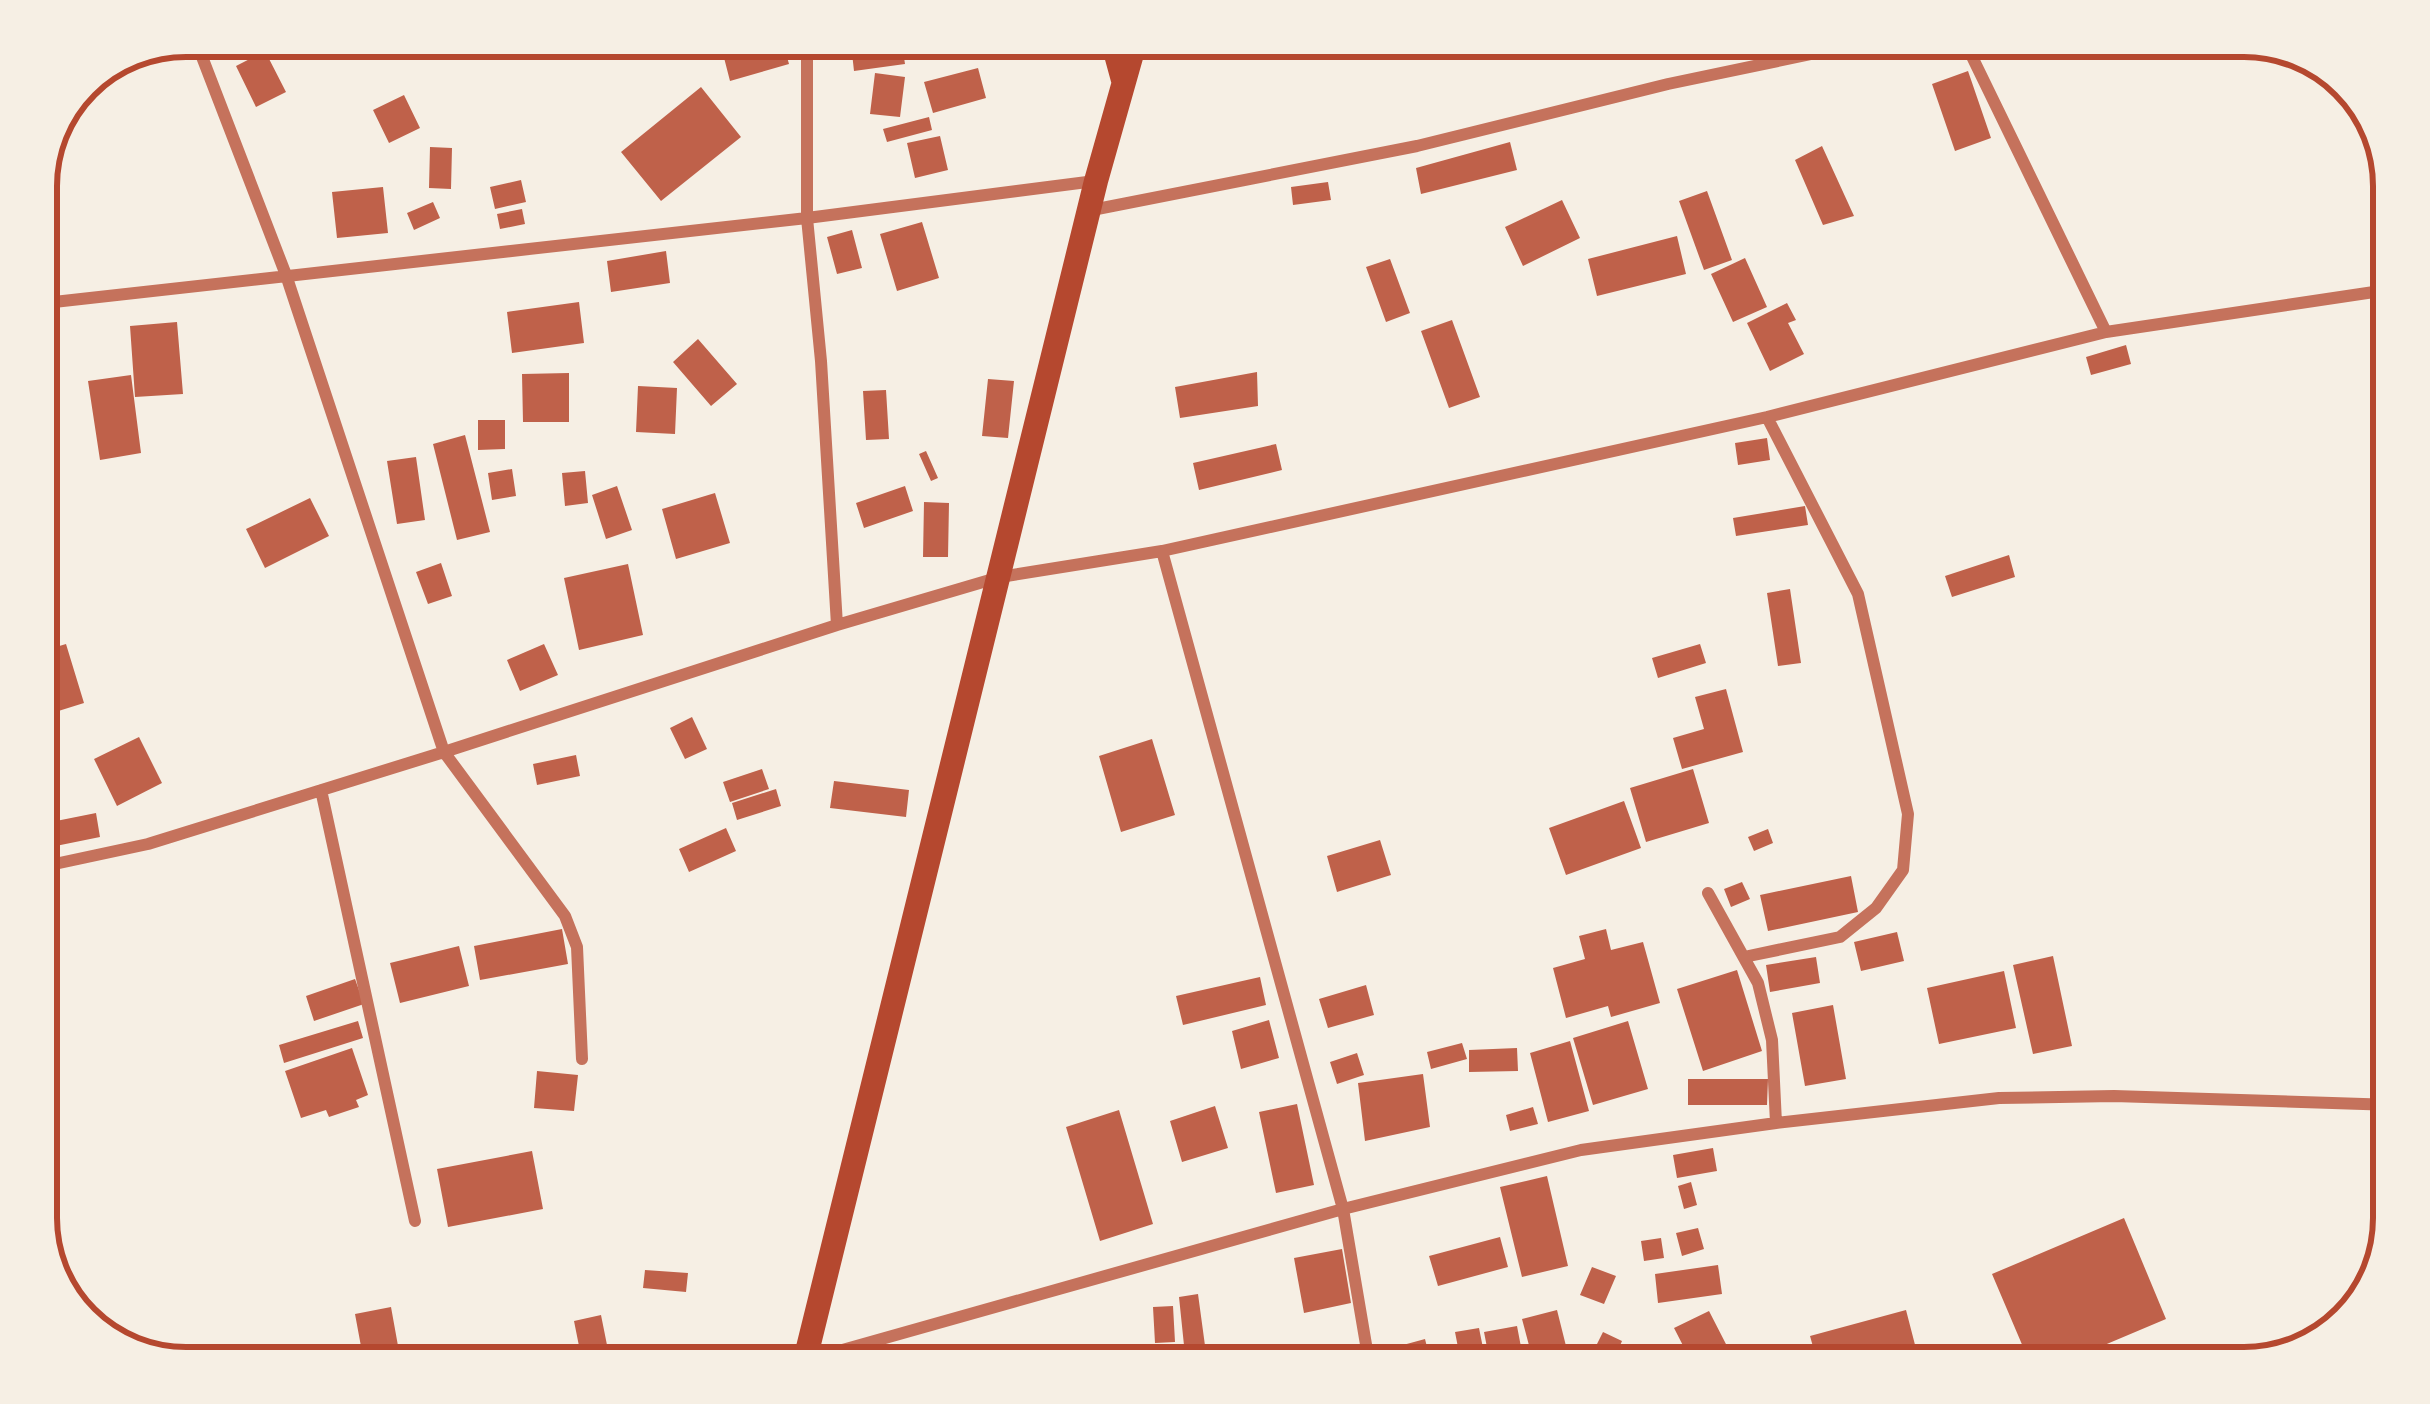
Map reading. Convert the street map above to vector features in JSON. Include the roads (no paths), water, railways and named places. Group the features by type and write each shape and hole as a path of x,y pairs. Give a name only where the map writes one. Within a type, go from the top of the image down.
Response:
{"main road":[{"path":"1117,57 1124,82"},
{"path":"808,1347 1096,181 1131,57"}],"street":[{"path":"202,57 286,275 444,752 565,916 577,947 582,1059"},
{"path":"807,57 808,218 837,625"},
{"path":"1091,210 1417,146 1797,57"},
{"path":"1972,57 2105,332"},
{"path":"57,302 1096,181"},
{"path":"57,864 148,844 1000,577 1162,551 1767,417 2105,332 2373,292"},
{"path":"1744,957 1840,937 1876,908 1903,870 1908,814 1858,595 1767,417"},
{"path":"1162,551 1343,1209 1366,1347"},
{"path":"321,790 415,1220"},
{"path":"1708,893 1758,983 1772,1040 1776,1123"},
{"path":"863,1347 1343,1209 1581,1150 2000,1098 2114,1096 2373,1104"}]}
